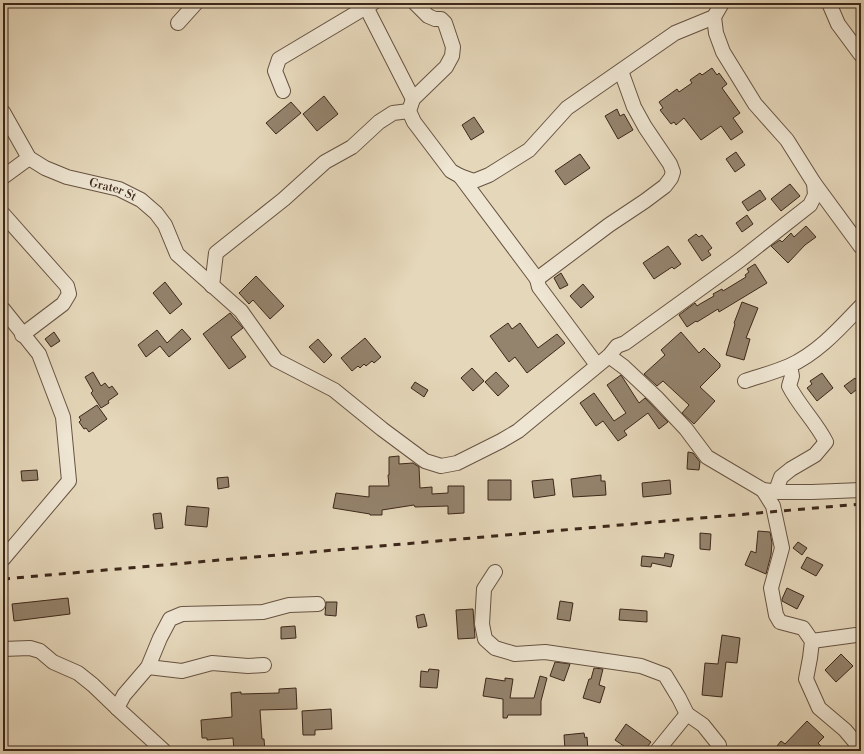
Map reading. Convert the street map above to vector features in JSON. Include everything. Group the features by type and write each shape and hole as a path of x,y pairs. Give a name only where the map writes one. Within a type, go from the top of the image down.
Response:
{"street":[{"path":"178,23 196,3"},
{"path":"212,286 216,253 284,199 325,162 352,147 379,122 393,113 411,105 446,67 452,56 452,47 445,24 441,19 435,19 428,16 415,3"},
{"path":"722,3 714,17 716,33 723,52 755,104 787,140 814,183 861,247"},
{"path":"829,3 838,24 861,55"},
{"path":"282,91 275,72 279,59 370,5 411,105 414,122 450,171 474,181 489,175 529,150 567,108 675,33 714,17"},
{"path":"538,279 609,225 645,202 665,186 671,178 673,172 670,164 639,118 621,71"},
{"name":"Grater St","path":"3,112 29,158 45,168 67,176 119,189 141,200 156,213 165,225 177,254 241,311 276,360 334,390 382,430 425,461 441,466 457,463 518,431 597,364 609,356 617,346 631,339 733,265 810,205 815,195 814,183"},
{"path":"3,178 29,158"},
{"path":"460,176 538,279 539,287 597,364"},
{"path":"3,214 67,286 69,294 64,304 22,335"},
{"path":"745,381 790,366 813,352 861,306"},
{"path":"3,309 38,354 63,417 69,481 3,559"},
{"path":"609,356 624,367 656,397 686,429 707,457 763,490 779,492 861,490"},
{"path":"779,492 778,485 781,477 791,468 815,455 826,442 822,433 796,399 789,386 792,376 790,366"},
{"path":"763,490 773,506 782,548 771,588 776,615 780,622 803,628 812,641 806,679 819,708 845,730 856,742 859,751"},
{"path":"496,572 484,589 482,624 486,639 495,648 515,654 545,652 641,666 664,675 679,698 687,714 703,725 719,745 719,751"},
{"path":"117,708 124,695 148,667 170,619 182,614 263,612 289,605 318,604"},
{"path":"812,641 861,635"},
{"path":"4,648 30,648 40,651 53,662 78,673 164,751"},
{"path":"148,667 182,671 212,663 248,666 264,665"},
{"path":"657,751 687,714"}],"building":[{"path":"712,68 717,75 719,73 727,84 722,88 740,113 733,118 743,132 731,140 721,126 701,140 684,118 676,125 674,122 671,124 660,110 663,108 659,102 677,89 679,92 692,83 690,80 700,73 702,75"},
{"path":"324,96 338,114 317,131 303,114"},
{"path":"291,102 301,113 276,134 266,123"},
{"path":"617,109 620,116 624,114 633,130 618,139 605,116"},
{"path":"474,117 484,132 471,140 462,125"},
{"path":"736,152 745,165 735,172 726,159"},
{"path":"580,154 590,168 565,185 555,171"},
{"path":"790,184 800,196 781,211 771,199"},
{"path":"760,190 766,199 748,211 742,202"},
{"path":"747,215 753,224 742,232 736,223"},
{"path":"806,226 816,237 805,245 788,263 771,246 780,240 782,242 791,233 794,237"},
{"path":"696,234 699,237 702,235 712,248 708,251 711,255 702,261 688,240"},
{"path":"668,246 681,264 674,269 672,267 654,279 643,263"},
{"path":"755,264 767,283 719,312 718,309 687,327 679,315 695,303 697,306 714,296 713,294 722,289 723,291 746,277 745,275 749,272 747,269"},
{"path":"561,273 568,285 560,289 554,278"},
{"path":"256,276 284,306 270,319 253,300 249,304 239,293"},
{"path":"165,282 182,304 170,314 153,293"},
{"path":"583,284 594,297 581,308 570,296"},
{"path":"742,302 758,308 746,338 750,339 744,360 726,355 735,324 734,323"},
{"path":"230,313 243,328 231,337 246,357 229,369 203,334"},
{"path":"508,323 512,329 520,323 538,348 557,334 565,343 527,373 515,357 509,362 490,336"},
{"path":"182,329 191,339 169,357 160,346 146,357 138,345 157,330 167,343"},
{"path":"54,332 60,341 51,347 45,339"},
{"path":"681,332 699,353 704,348 720,364 720,367 700,387 715,401 694,424 682,413 689,405 663,381 657,386 644,374 665,355 661,350"},
{"path":"365,338 381,357 374,363 372,361 366,366 364,364 360,368 358,366 352,371 341,358"},
{"path":"318,339 332,355 324,363 309,347"},
{"path":"472,368 484,381 473,391 461,378"},
{"path":"93,372 101,386 105,383 109,388 112,386 118,394 108,401 109,403 101,408 91,393 93,391 85,377"},
{"path":"496,372 509,386 498,396 485,382"},
{"path":"822,373 833,388 817,401 807,388 812,384 810,381"},
{"path":"621,375 639,403 645,398 668,422 659,429 648,413 624,431 627,435 618,441 603,421 596,426 580,403 594,393 614,421 626,413 607,385"},
{"path":"855,378 861,386 851,394 844,386"},
{"path":"415,382 428,390 424,397 411,388"},
{"path":"97,405 107,419 89,432 86,428 84,429 79,422 81,420 79,417"},
{"path":"688,452 693,453 700,462 699,470 687,469"},
{"path":"399,456 399,464 413,463 419,467 420,488 432,487 432,494 448,493 448,486 464,486 464,513 448,514 448,506 415,507 414,505 382,510 382,515 370,515 333,508 336,493 369,497 369,486 389,486 389,457"},
{"path":"37,470 38,480 22,481 21,471"},
{"path":"601,475 601,481 605,481 606,495 573,497 571,479"},
{"path":"228,477 229,487 218,489 217,478"},
{"path":"553,479 555,495 534,498 532,481"},
{"path":"488,480 511,480 511,500 488,500"},
{"path":"670,480 671,494 643,497 642,483"},
{"path":"187,506 209,508 207,527 185,525"},
{"path":"161,513 163,528 155,529 153,514"},
{"path":"758,531 770,532 772,543 771,555 766,574 745,565 751,551 756,553"},
{"path":"700,533 711,534 710,550 700,549"},
{"path":"798,542 807,548 802,555 793,548"},
{"path":"665,553 674,555 671,567 652,563 651,567 641,566 642,556 664,558"},
{"path":"807,557 823,565 816,576 801,568"},
{"path":"787,588 804,596 797,609 782,601"},
{"path":"68,598 70,614 14,621 12,604"},
{"path":"560,601 573,603 570,621 557,619"},
{"path":"326,602 337,602 336,616 325,615"},
{"path":"473,609 475,638 458,639 456,610"},
{"path":"620,609 647,611 647,622 619,620"},
{"path":"424,614 427,626 418,628 416,616"},
{"path":"295,626 296,638 281,639 281,627"},
{"path":"722,635 740,638 737,663 726,662 722,697 702,695 705,663 718,664"},
{"path":"841,654 853,666 836,682 825,670"},
{"path":"555,662 570,664 564,681 550,676"},
{"path":"594,668 603,669 599,685 605,687 600,703 583,698"},
{"path":"429,669 439,670 437,688 420,687 421,671 428,672"},
{"path":"540,676 547,678 541,701 541,715 508,715 507,718 503,718 503,699 483,696 486,678 505,681 505,678 513,679 510,698 534,698"},
{"path":"296,688 297,709 260,710 262,739 264,739 265,751 234,751 233,738 207,740 207,738 202,738 201,720 232,717 231,693 279,693 279,689"},
{"path":"331,709 332,729 315,730 315,735 303,735 302,711"},
{"path":"807,721 824,737 818,743 825,751 773,751 781,741 785,744"},
{"path":"626,724 651,742 644,751 631,751 615,740"},
{"path":"584,733 585,738 587,737 588,751 565,750 564,735"}],"railway":[{"path":"3,579 861,504"}]}
